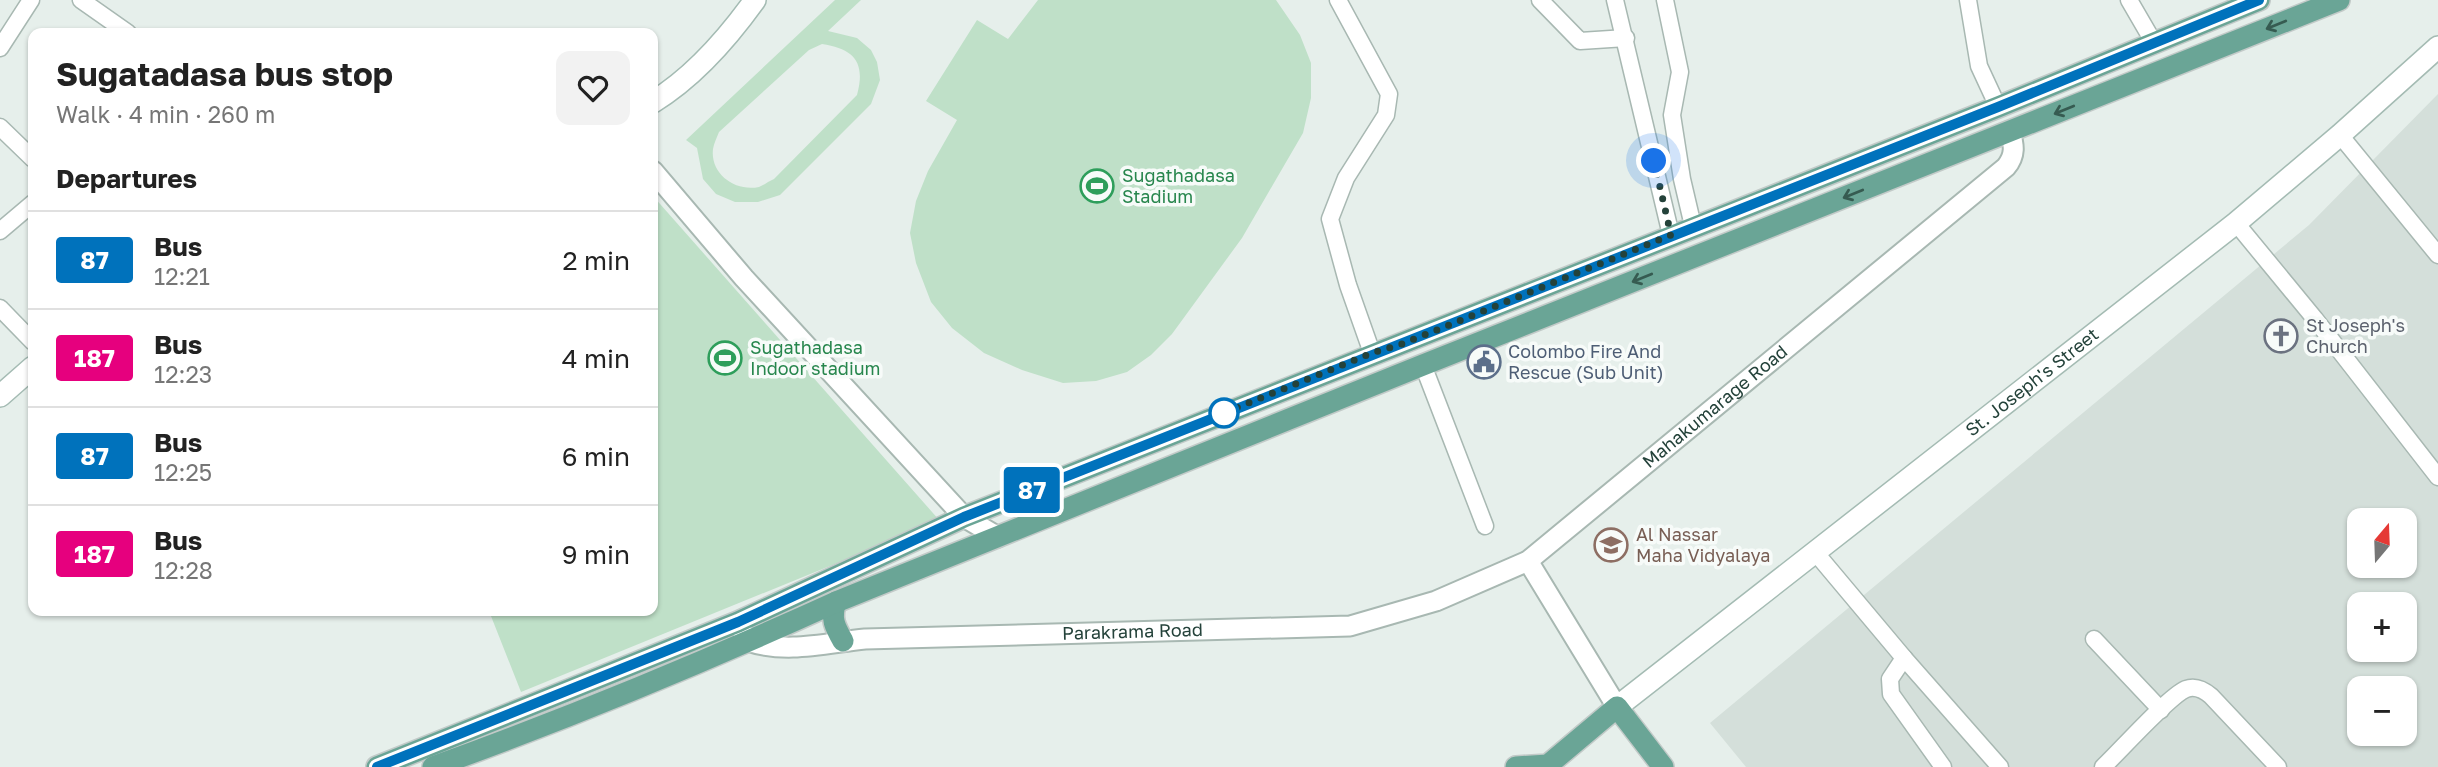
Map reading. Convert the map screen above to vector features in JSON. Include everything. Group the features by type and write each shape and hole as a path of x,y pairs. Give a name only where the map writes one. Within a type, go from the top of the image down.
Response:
{"main road":[{"path":"658,99 673,90 729,36 755,0"},
{"path":"377,767 738,622 964,517 1998,107 2259,0"},
{"path":"433,767 525,734 836,602 2339,0"},
{"name":"St. Joseph's Street","path":"1618,707 2236,223 2438,47"},
{"path":"1998,107 2010,131"},
{"path":"0,396 28,371"},
{"path":"836,602 833,621 843,641"},
{"path":"1516,767 1547,766 1618,707 1663,767"}],"street":[{"path":"0,47 31,0"},
{"path":"81,0 121,28"},
{"path":"1338,0 1389,94 1387,115 1346,178 1330,219 1348,285 1372,353"},
{"path":"1539,0 1580,41 1626,38"},
{"path":"1615,0 1671,235"},
{"path":"1665,0 1680,72 1672,115 1693,226"},
{"path":"1968,0 1979,66 1998,107"},
{"path":"2129,0 2154,43"},
{"path":"0,127 28,154"},
{"name":"Mahakumarage Road","path":"1528,561 2006,167 2014,153 2010,131"},
{"path":"2340,135 2438,255"},
{"path":"0,151 13,139"},
{"path":"658,177 744,278 964,517 998,537"},
{"path":"0,231 28,207"},
{"path":"2236,223 2438,477"},
{"path":"0,308 28,337"},
{"path":"1423,365 1485,526"},
{"path":"1815,552 2000,767"},
{"path":"1528,561 1618,707"},
{"name":"Parakrama Road","path":"748,641 766,647 791,648 865,639 1350,626 1436,601 1528,561"},
{"path":"738,622 748,641"},
{"path":"2094,639 2161,710"},
{"path":"1903,657 1890,679 1891,694 1942,767"},
{"path":"2103,767 2184,689 2198,688 2206,691 2278,767"}],"shaded area":[{"path":"2438,94 2438,767 1746,767 1710,723 2309,225"}],"green space":[{"path":"835,0 861,0 828,31 857,38 871,50 877,62 880,80 871,104 780,195 758,202 735,202 716,194 703,179 697,148 686,140","holes":["822,44 833,46 855,59 860,74 857,95 774,179 759,187 750,188 741,187 726,179 713,158 713,147 719,132 809,50"]},
{"name":"Sugathadasa Stadium","path":"1038,0 1276,0 1300,35 1311,63 1311,98 1303,133 1242,238 1172,334 1151,355 1127,372 1096,381 1063,383 1022,370 984,353 952,328 931,302 916,263 910,233 916,201 928,171 957,120 926,101 977,20 1008,39"},
{"name":"Sugathadasa Indoor stadium","path":"658,202 940,521 521,692 491,616 658,616"}],"bus line":[{"name":"87","path":"377,767 738,622 964,517 1998,107 2259,0"}],"place":[{"name":"Sugathadasa Stadium","path":"1097,186"},
{"name":"St Joseph's Church","path":"2281,336"},
{"name":"Sugathadasa Indoor stadium","path":"725,358"},
{"name":"Colombo Fire And Rescue (Sub Unit)","path":"1484,362"},
{"name":"Al Nassar Maha Vidyalaya","path":"1611,545"}],"route":[{"path":"1224,413 1219,415 1671,235 1654,161"}]}
